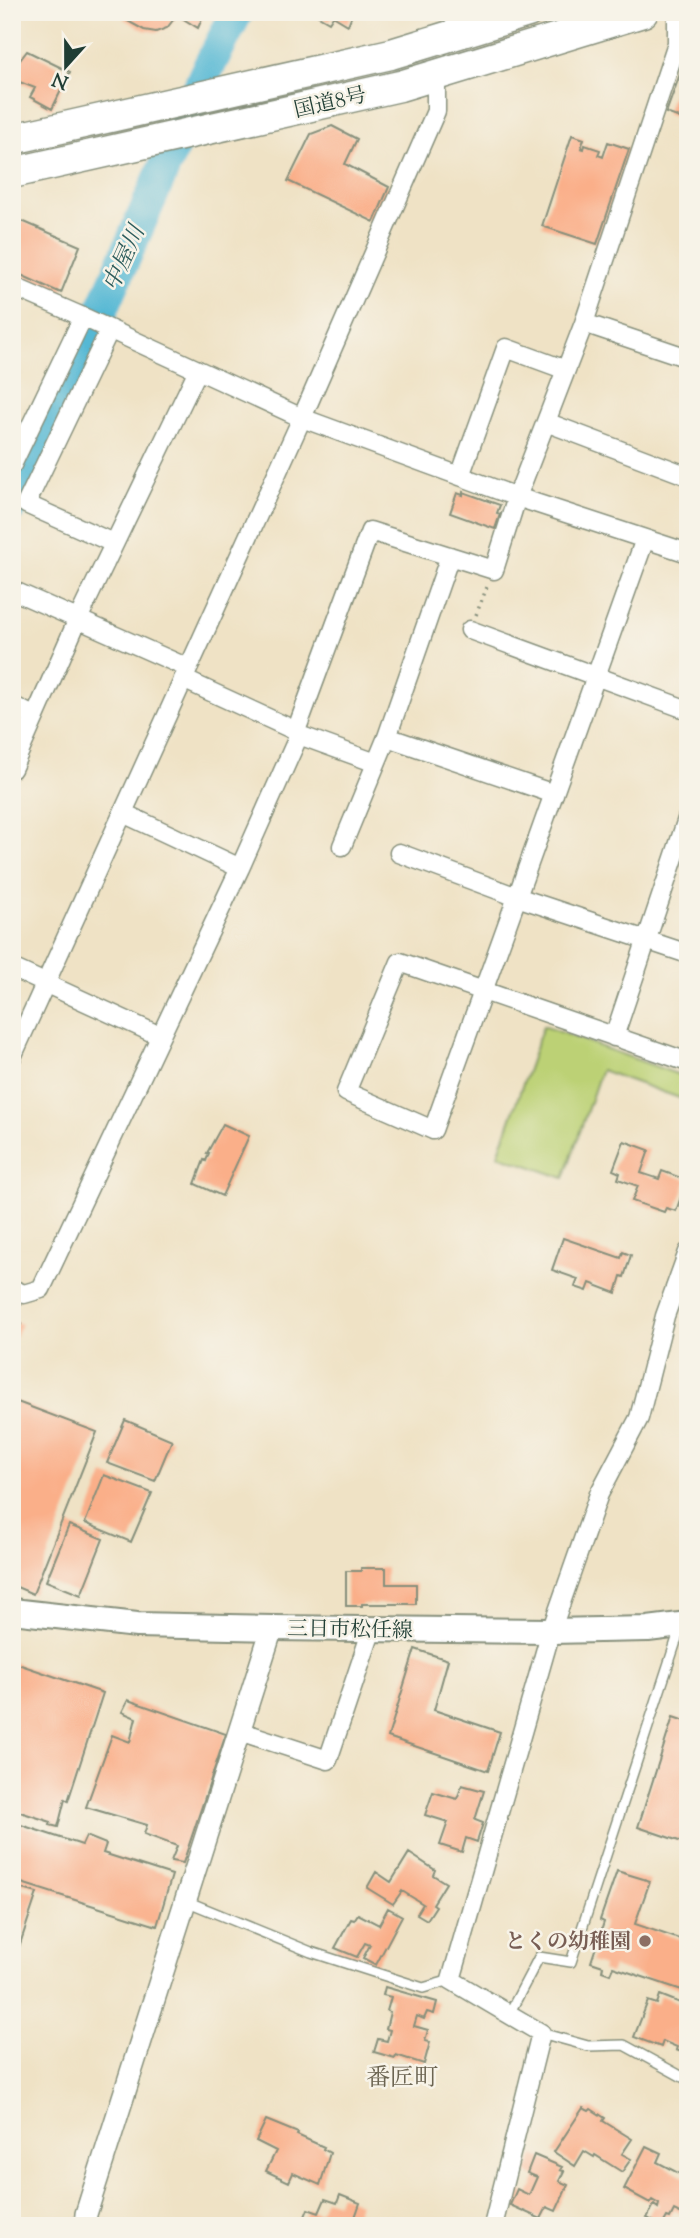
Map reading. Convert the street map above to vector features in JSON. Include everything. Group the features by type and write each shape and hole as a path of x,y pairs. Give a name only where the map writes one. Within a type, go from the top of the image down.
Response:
{"highway":[{"name":"国道8号","path":"12,139 391,54 528,12"},
{"name":"国道8号","path":"12,173 400,86 643,12"}],"main road":[{"name":"三日市松任線","path":"12,1611 137,1625 272,1628 551,1631 648,1629 685,1624"}],"street":[{"path":"12,1289 24,1294 41,1289 240,868 298,733 370,531 494,570 517,497 584,323 677,43 677,12"},
{"path":"12,1057 302,418 436,111 436,75"},
{"path":"12,286 302,418 517,497 645,539 686,547"},
{"path":"584,323 688,358"},
{"path":"12,465 96,324"},
{"path":"96,324 26,504 113,543"},
{"path":"460,476 506,348 566,370"},
{"path":"12,769 113,543 198,370"},
{"path":"546,422 688,476"},
{"path":"645,539 484,991 433,1130 346,1092 400,962 484,991 614,1037 688,1062"},
{"path":"342,846 387,737 450,556"},
{"path":"12,590 78,619 298,733 376,763"},
{"path":"470,630 688,710"},
{"path":"12,705 35,717"},
{"path":"387,737 554,794"},
{"path":"122,813 240,868"},
{"path":"614,1037 688,816"},
{"path":"399,853 517,897 688,954"},
{"path":"12,968 160,1036"},
{"path":"493,2226 541,2033 451,1980 551,1631 599,1494 639,1418 664,1316 688,1252"},
{"path":"85,2226 86,2214 272,1628"},
{"path":"239,1731 328,1760 372,1629"}],"lane":[{"path":"509,2014 540,1957 571,1962 685,1624"},
{"path":"186,1901 312,1952 424,1988 451,1980"},
{"path":"541,2033 588,2046 624,2045 688,2080"}],"path":[{"path":"470,630 494,570"}],"green space":[{"path":"543,1026 688,1078 688,1101 601,1070 564,1178 498,1155"}],"building":[{"path":"126,12 205,12 198,28 177,15 167,28 156,32 144,30 124,19"},
{"path":"318,12 353,12 348,25 333,16 329,22 317,15"},
{"path":"27,51 70,72 52,109 30,97 35,88 12,79 13,57 20,60"},
{"path":"688,55 688,121 666,113"},
{"path":"332,126 357,139 345,164 389,187 374,222 288,181 311,134"},
{"path":"572,135 584,139 581,148 584,149 585,145 600,150 598,155 603,157 608,142 629,149 597,244 542,226"},
{"path":"15,218 80,246 61,293 12,271 12,223"},
{"path":"463,492 500,505 495,529 450,513 457,493 463,495"},
{"path":"223,1124 249,1136 222,1196 195,1184 207,1153"},
{"path":"624,1141 649,1150 641,1173 659,1179 662,1171 687,1180 676,1211 666,1208 664,1212 632,1201 638,1186 618,1179 620,1173 613,1170"},
{"path":"563,1238 621,1258 623,1252 631,1255 616,1293 590,1283 587,1291 575,1287 578,1279 552,1270"},
{"path":"12,1320 21,1324 12,1344"},
{"path":"12,1400 97,1432 33,1594 12,1585"},
{"path":"125,1420 172,1440 155,1481 107,1463"},
{"path":"104,1475 152,1493 131,1542 85,1523"},
{"path":"69,1525 103,1539 81,1595 46,1581"},
{"path":"361,1568 386,1568 386,1584 416,1584 416,1604 346,1606 346,1571 361,1571"},
{"path":"415,1649 448,1660 434,1710 500,1732 488,1771 388,1737"},
{"path":"12,1662 103,1693 68,1801 65,1799 58,1827 50,1825 51,1822 17,1811 12,1812"},
{"path":"128,1700 226,1734 183,1863 171,1861 177,1846 144,1834 147,1825 86,1807 112,1735 130,1742 136,1718 122,1712"},
{"path":"673,1717 688,1722 688,1844 638,1827"},
{"path":"462,1785 484,1791 475,1820 483,1823 477,1842 466,1838 462,1852 440,1845 448,1822 425,1815 433,1792 457,1799"},
{"path":"12,1822 82,1845 86,1836 106,1844 103,1853 172,1875 157,1926 12,1880"},
{"path":"409,1853 435,1870 433,1875 446,1883 427,1920 417,1914 423,1904 402,1891 393,1904 367,1888 376,1872 391,1882"},
{"path":"617,1871 650,1881 635,1924 688,1942 688,1992 613,1967 610,1974 602,1971 603,1966 591,1962 604,1922 600,1920"},
{"path":"12,1886 37,1893 13,1965 12,1965"},
{"path":"388,1908 402,1916 376,1965 363,1958 370,1945 365,1943 357,1957 335,1948 351,1919 354,1920 358,1914 379,1925"},
{"path":"385,1987 437,2002 434,2014 427,2012 424,2019 417,2016 414,2026 428,2030 425,2041 430,2042 424,2064 396,2055 395,2058 374,2052 378,2039 387,2041 390,2030 386,2029 391,1997 383,1995"},
{"path":"660,1995 688,2006 688,2054 663,2041 661,2047 634,2037 648,2001 657,2004"},
{"path":"583,2108 589,2111 591,2109 605,2118 603,2121 632,2139 622,2154 631,2159 622,2172 584,2151 575,2166 554,2152"},
{"path":"266,2120 298,2133 297,2135 324,2147 323,2149 330,2153 320,2185 293,2173 289,2182 266,2171 276,2151 256,2141"},
{"path":"646,2146 661,2153 657,2162 688,2178 688,2217 674,2210 662,2226 647,2218 654,2205 658,2208 659,2204 652,2200 650,2203 624,2189"},
{"path":"534,2155 562,2167 560,2170 564,2171 559,2181 568,2185 556,2211 547,2207 541,2219 510,2205 517,2189 529,2195 537,2177 527,2173"},
{"path":"340,2195 360,2203 352,2226 302,2224 308,2209 319,2213 325,2199 337,2203"}],"waterway":[{"name":"中屋川","path":"12,506 77,367 205,74 237,12"}],"place":[{"name":"とくの幼稚園","path":"645,1941"}],"district":[{"name":"番匠町","path":"402,2077"}]}
